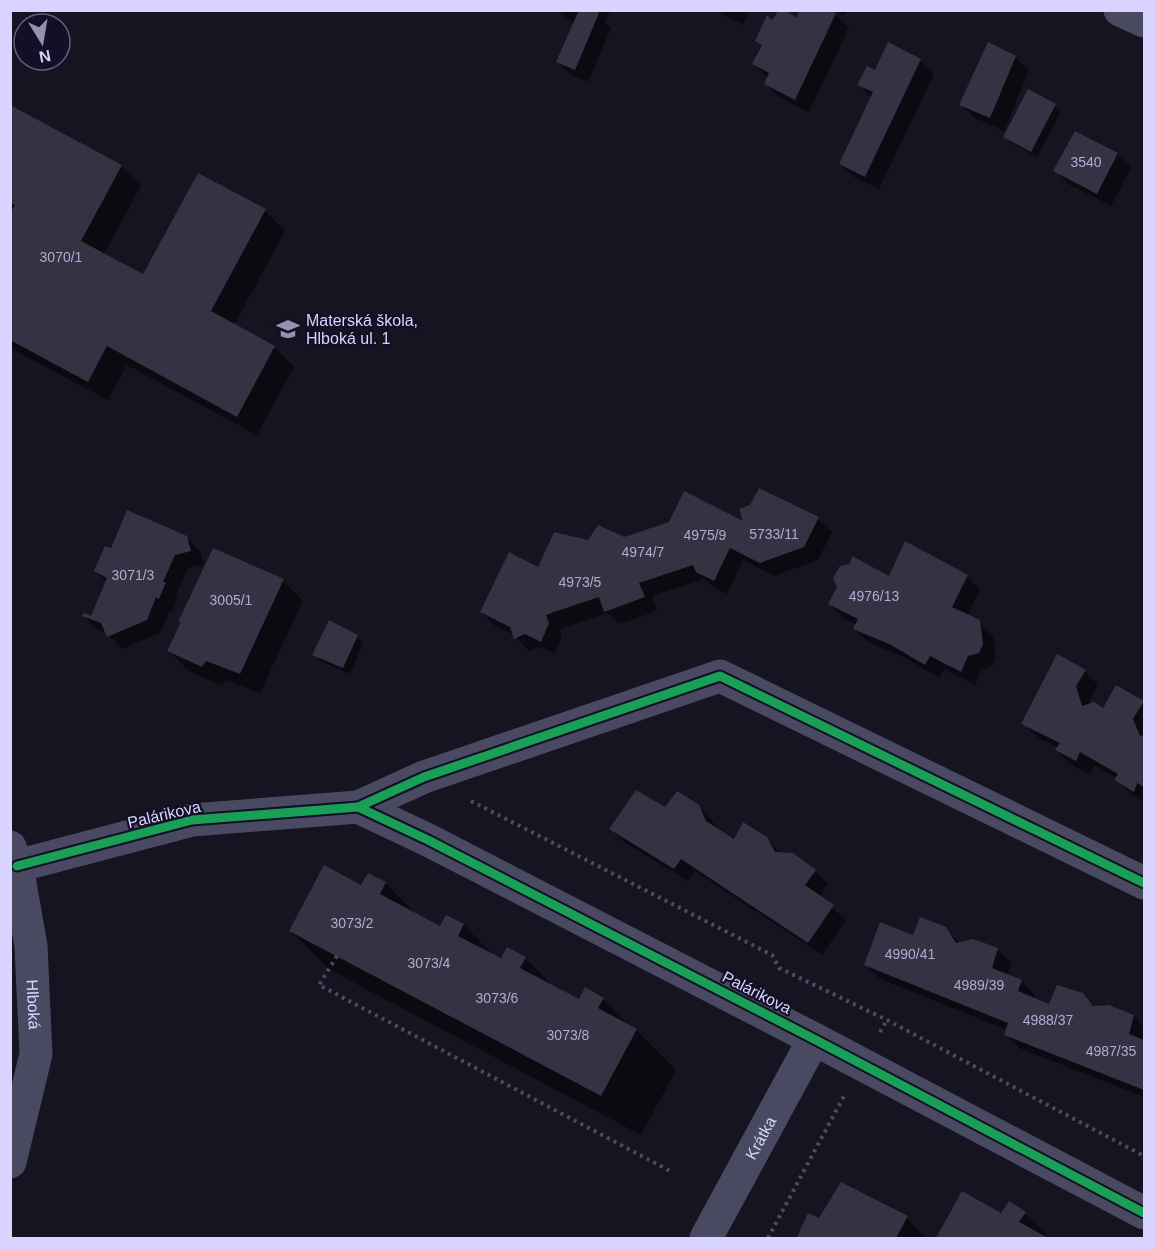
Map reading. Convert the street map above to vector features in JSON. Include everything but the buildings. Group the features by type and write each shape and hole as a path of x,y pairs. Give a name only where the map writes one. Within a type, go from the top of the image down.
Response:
{"street":[{"path":"1120,10 1144,21"},
{"name":"Palárikova","path":"14,856 192,820 358,807 424,777 720,676 1144,883"},
{"name":"Palárikova","path":"358,807 428,840 1143,1208"},
{"name":"Hlboká","path":"10,1162 36,1054 31,946 14,856"},
{"name":"Krátka","path":"706,1239 814,1039"}],"path":[{"path":"424,777 772,955 779,968 887,1020 1144,1156"},
{"path":"337,956 319,986 670,1171"},
{"path":"768,1239 861,1063 887,1020"}],"cycle path":[{"path":"358,807 424,777 720,676 1144,883"},
{"path":"17,866 192,820 358,807 428,840 814,1039 1144,1213"}],"place":[{"name":"Materská škola, Hlboká ul. 1","path":"288,329"}]}
